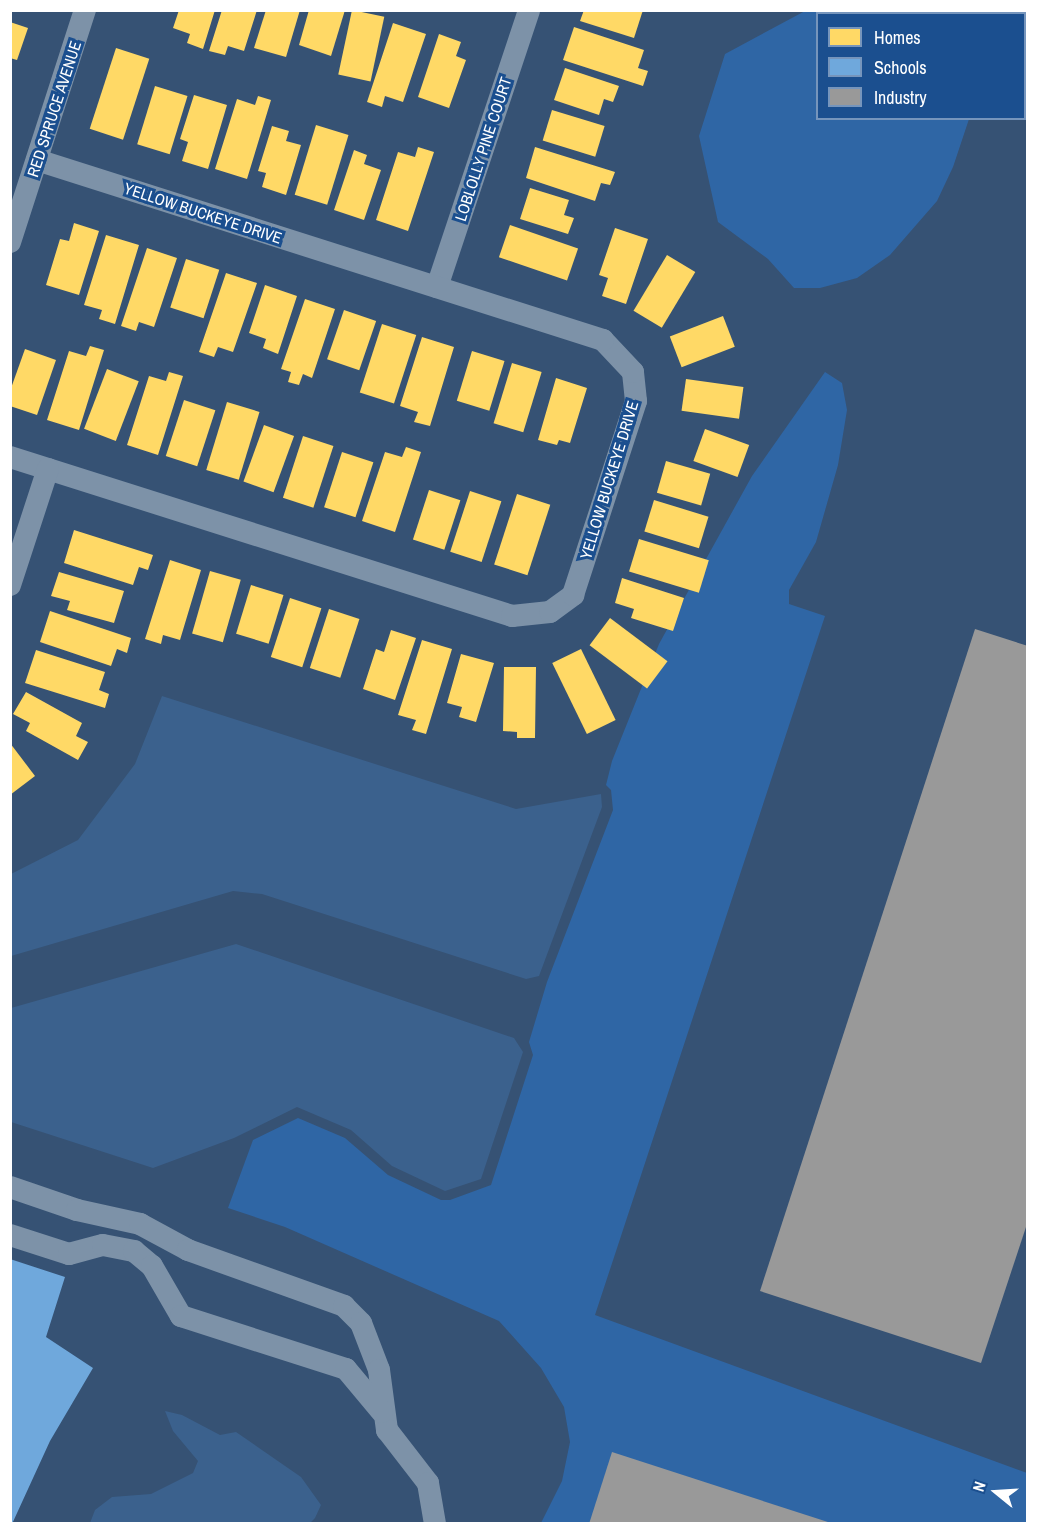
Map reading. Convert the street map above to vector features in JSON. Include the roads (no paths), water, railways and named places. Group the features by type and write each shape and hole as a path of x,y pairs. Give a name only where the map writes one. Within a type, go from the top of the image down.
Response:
{"street":[{"name":"RED SPRUCE AVENUE","path":"10,242 85,10"},
{"name":"LOBLOLLY PINE COURT","path":"437,287 523,12"},
{"name":"YELLOW BUCKEYE DRIVE","path":"10,458 512,616 550,612 573,596 636,401 633,372 603,340 37,160"},
{"path":"10,585 48,469"},
{"path":"10,1187 77,1210 140,1224 188,1250 344,1306 361,1323 379,1370 382,1412 387,1430 428,1483 435,1524"},
{"path":"10,1235 69,1254 103,1245 134,1251 152,1266 181,1316 346,1369 382,1412"}]}
